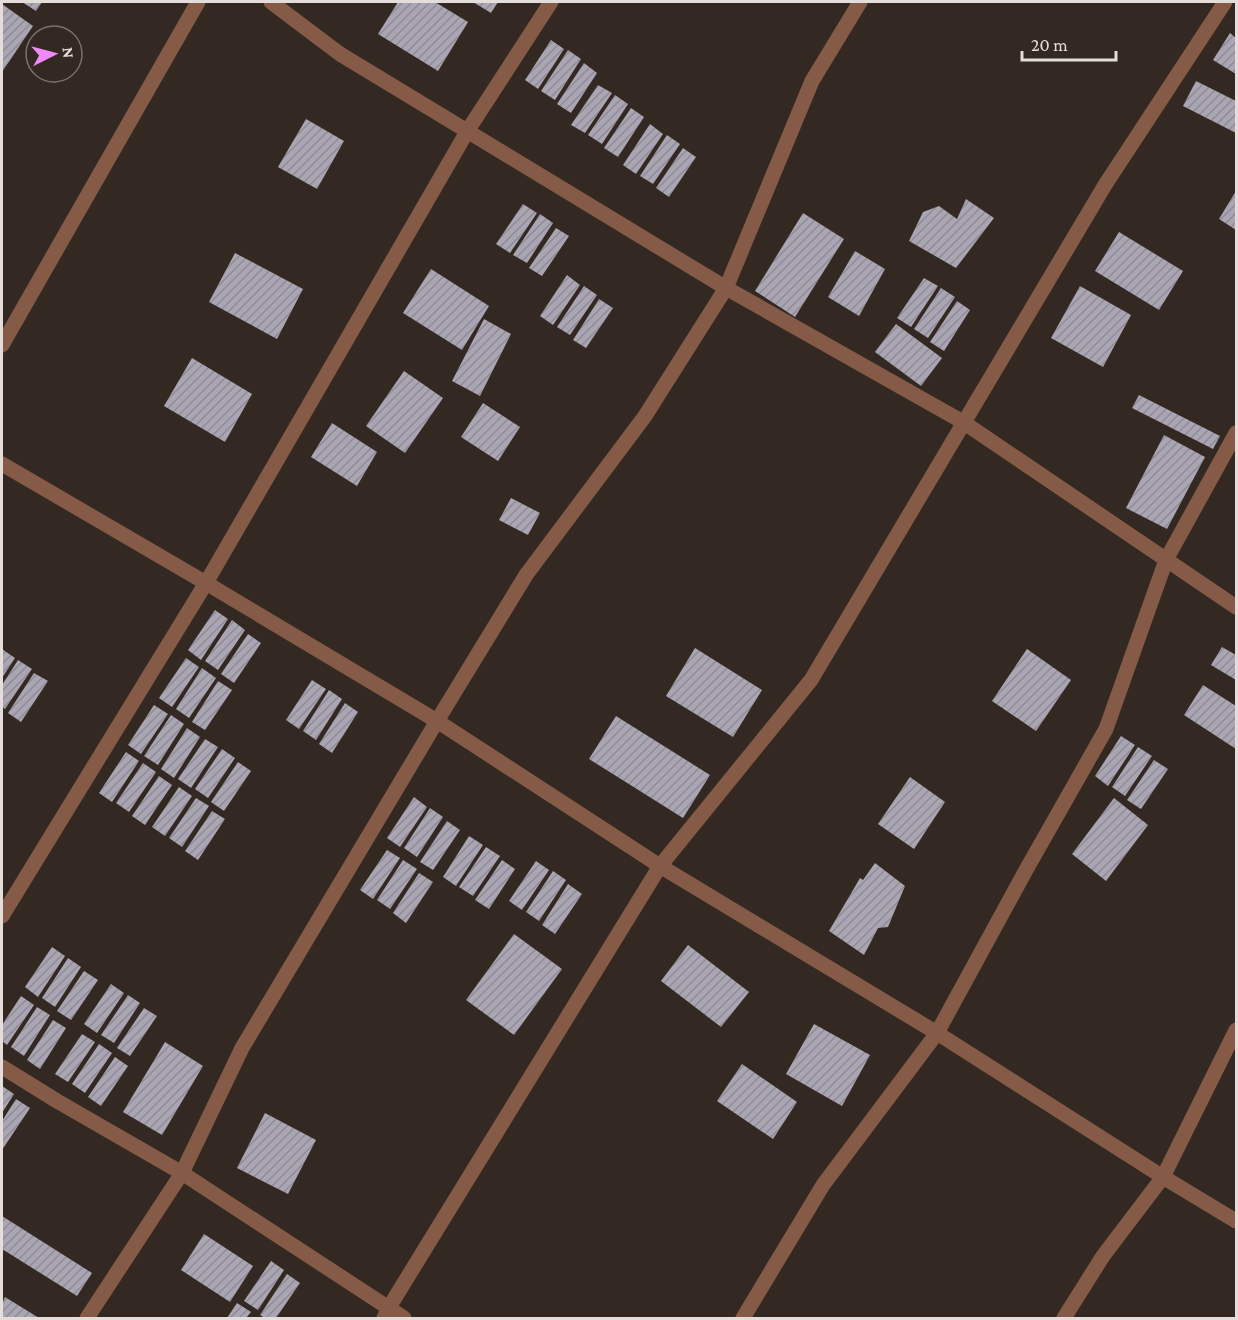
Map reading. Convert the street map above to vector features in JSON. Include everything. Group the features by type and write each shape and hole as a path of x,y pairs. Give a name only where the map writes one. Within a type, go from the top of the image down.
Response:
{"street":[{"path":"2,345 198,2"},
{"path":"271,2 340,54 726,288 963,422 1236,607"},
{"path":"2,916 206,583 468,130 550,2"},
{"path":"87,1318 183,1173 242,1048 526,575 645,416 726,288 812,81 860,2"},
{"path":"386,1314 660,866 811,680 1105,185 1225,2"},
{"path":"743,1318 823,1185 937,1033 1106,729 1166,560 1236,433"},
{"path":"2,464 437,721 660,866 937,1033 1236,1221"},
{"path":"1064,1318 1103,1256 1163,1177 1236,1030"},
{"path":"2,1066 57,1101 183,1173 386,1314 404,1318"}],"building":[{"path":"22,2 42,2 36,11"},
{"path":"398,2 435,2 468,22 438,71 378,34"},
{"path":"473,2 498,2 491,13"},
{"path":"2,4 30,24 24,24 24,39 2,72"},
{"path":"1230,33 1236,38 1236,74 1213,60"},
{"path":"551,40 564,49 538,89 525,80"},
{"path":"568,50 581,59 555,100 541,91"},
{"path":"584,63 597,73 571,113 557,104"},
{"path":"1196,81 1236,101 1236,133 1183,106"},
{"path":"598,85 612,93 585,133 571,125"},
{"path":"615,95 628,104 602,144 588,135"},
{"path":"631,108 644,117 618,157 604,148"},
{"path":"306,119 344,141 317,189 278,167"},
{"path":"650,124 663,134 636,174 623,165"},
{"path":"667,135 680,144 653,184 640,176"},
{"path":"683,148 696,157 669,197 656,188"},
{"path":"1236,191 1236,230 1219,219"},
{"path":"966,199 994,218 956,268 909,241 923,212 939,206 957,219"},
{"path":"523,204 537,213 510,253 496,244"},
{"path":"803,213 844,239 795,317 755,291"},
{"path":"540,214 553,223 527,263 513,255"},
{"path":"556,228 569,236 542,276 529,268"},
{"path":"1119,232 1183,271 1159,310 1095,271"},
{"path":"855,251 885,269 859,316 828,297"},
{"path":"235,253 303,289 277,339 209,302"},
{"path":"431,269 489,306 462,350 403,313"},
{"path":"567,275 580,285 553,325 540,316"},
{"path":"924,278 938,286 911,327 897,318"},
{"path":"584,286 597,295 570,335 557,327"},
{"path":"1080,286 1131,315 1103,367 1051,338"},
{"path":"941,288 955,297 928,338 914,329"},
{"path":"599,299 613,308 586,348 573,340"},
{"path":"957,301 970,310 944,351 930,342"},
{"path":"484,319 511,334 480,396 452,381"},
{"path":"896,324 942,358 921,386 875,352"},
{"path":"192,358 252,394 225,442 164,406"},
{"path":"404,371 443,398 405,453 366,426"},
{"path":"1139,395 1220,436 1213,449 1132,408"},
{"path":"483,403 520,427 498,461 461,437"},
{"path":"332,423 377,452 357,486 311,457"},
{"path":"1164,435 1205,457 1167,529 1126,508"},
{"path":"511,498 540,513 528,535 499,520"},
{"path":"215,610 228,619 201,660 188,650"},
{"path":"232,620 245,630 218,670 205,661"},
{"path":"248,634 261,643 234,683 221,674"},
{"path":"1222,647 1236,655 1236,680 1211,665"},
{"path":"695,648 762,690 733,737 666,696"},
{"path":"2,649 15,658 2,678"},
{"path":"1027,649 1071,680 1036,731 992,701"},
{"path":"186,658 199,667 172,707 159,698"},
{"path":"18,660 32,669 5,709 2,707 2,685"},
{"path":"202,668 216,678 189,718 176,709"},
{"path":"34,673 48,681 21,722 8,713"},
{"path":"312,680 326,689 299,729 286,720"},
{"path":"218,681 232,690 205,730 192,722"},
{"path":"1203,685 1236,706 1236,749 1184,715"},
{"path":"329,690 342,699 316,740 303,731"},
{"path":"345,703 358,712 332,753 319,744"},
{"path":"154,705 168,714 141,754 128,745"},
{"path":"171,715 184,724 158,765 144,756"},
{"path":"616,716 710,775 683,818 589,759"},
{"path":"187,728 200,737 174,778 161,769"},
{"path":"1121,736 1135,745 1108,786 1095,776"},
{"path":"205,739 218,747 191,788 178,779"},
{"path":"1138,747 1152,756 1125,796 1112,787"},
{"path":"222,749 235,758 208,798 195,789"},
{"path":"126,752 139,761 112,802 99,793"},
{"path":"1154,760 1168,769 1141,809 1127,800"},
{"path":"238,762 251,771 224,811 211,802"},
{"path":"143,763 156,772 129,812 116,803"},
{"path":"159,776 172,785 145,825 132,816"},
{"path":"910,777 945,802 914,849 878,824"},
{"path":"179,787 192,796 165,836 152,827"},
{"path":"414,797 427,807 400,847 387,838"},
{"path":"196,798 209,806 182,847 169,838"},
{"path":"1114,798 1148,825 1106,881 1072,854"},
{"path":"430,808 443,817 417,857 404,848"},
{"path":"212,811 225,819 198,860 185,851"},
{"path":"447,821 460,830 433,870 420,862"},
{"path":"469,836 483,845 456,886 443,877"},
{"path":"486,847 500,856 473,896 459,887"},
{"path":"387,850 400,858 373,899 360,890"},
{"path":"403,860 417,869 390,909 377,900"},
{"path":"502,860 515,869 489,909 475,900"},
{"path":"536,861 549,870 522,910 509,901"},
{"path":"875,863 905,886 888,927 878,928 864,955 829,931 860,878 863,880"},
{"path":"553,871 566,880 539,921 526,912"},
{"path":"419,873 433,882 406,923 393,913"},
{"path":"568,884 582,894 555,934 542,925"},
{"path":"514,934 562,969 514,1035 466,1000"},
{"path":"688,945 749,992 721,1027 661,981"},
{"path":"52,947 65,956 38,997 25,987"},
{"path":"68,958 81,967 55,1007 42,998"},
{"path":"84,971 98,980 71,1020 57,1011"},
{"path":"111,984 124,993 97,1033 84,1024"},
{"path":"128,995 140,1003 114,1043 101,1035"},
{"path":"21,996 34,1005 7,1045 2,1041 2,1025"},
{"path":"37,1007 50,1015 24,1056 11,1047"},
{"path":"144,1008 157,1016 130,1056 117,1048"},
{"path":"53,1020 66,1028 40,1069 27,1060"},
{"path":"814,1024 870,1055 842,1106 786,1074"},
{"path":"82,1034 95,1042 68,1082 55,1074"},
{"path":"165,1042 203,1066 162,1135 123,1112"},
{"path":"99,1044 112,1053 85,1093 72,1084"},
{"path":"115,1057 128,1066 101,1106 88,1097"},
{"path":"742,1064 797,1102 773,1139 717,1101"},
{"path":"2,1086 14,1094 2,1113"},
{"path":"16,1099 30,1108 2,1150 2,1121"},
{"path":"265,1113 316,1140 288,1194 237,1168"},
{"path":"2,1216 92,1273 77,1296 2,1249"},
{"path":"204,1234 253,1266 230,1302 181,1270"},
{"path":"271,1261 284,1270 258,1310 244,1301"},
{"path":"287,1274 300,1283 276,1318 265,1318 260,1315"},
{"path":"5,1297 39,1318 2,1318 2,1304"},
{"path":"237,1303 251,1312 246,1318 227,1318"}]}
